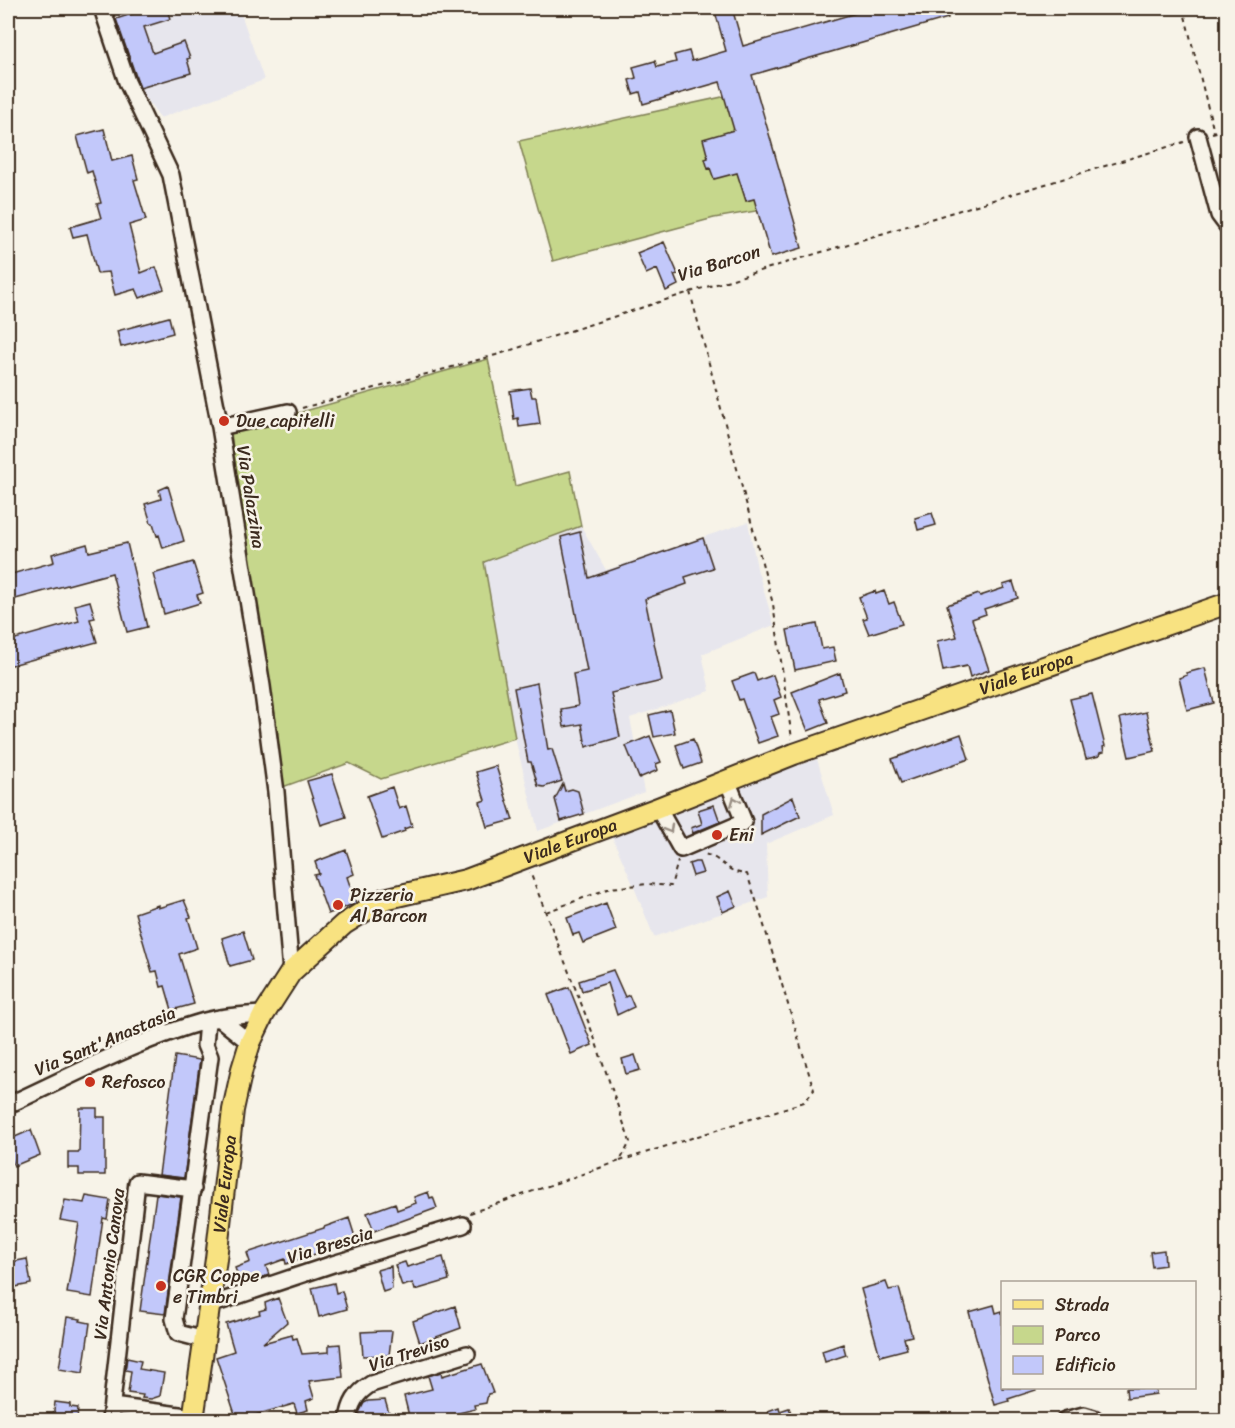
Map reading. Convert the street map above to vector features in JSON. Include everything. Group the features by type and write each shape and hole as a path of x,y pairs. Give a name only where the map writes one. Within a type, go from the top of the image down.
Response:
{"main road":[{"name":"Viale Europa","path":"194,1419 233,1110 242,1069 250,1043 264,1014 291,972 344,924 384,899 466,880 794,754 1227,603"}],"street":[{"name":"Via Palazzina","path":"102,8 127,82 171,175 220,427 262,686 276,792 291,972"},
{"path":"1198,137 1219,215 1227,227"},
{"path":"220,427 288,412"},
{"path":"658,808 681,849 744,822 727,780"},
{"name":"Via Sant'Anastasia","path":"8,1105 155,1037 213,1019 264,1014"},
{"path":"213,1019 250,1043"},
{"name":"Viale Europa","path":"205,1340 177,1333 174,1319 210,1057 205,1045 213,1019"},
{"name":"Via Antonio Canova","path":"193,1189 137,1182 111,1413 194,1419"},
{"name":"Via Brescia","path":"210,1305 333,1264 463,1225"},
{"name":"Via Treviso","path":"348,1420 350,1406 361,1390 371,1384 467,1354"},
{"path":"1065,1420 1084,1415 1096,1420"}],"path":[{"path":"1184,8 1214,132"},
{"name":"Via Barcon","path":"288,412 496,354 690,292 1227,129"},
{"path":"690,292 773,604 794,754"},
{"path":"463,1225 470,1213 620,1161 804,1102 814,1090 747,874 735,873 712,856 681,849 671,886 648,884 610,888 546,912"},
{"path":"525,858 593,1034 630,1142 620,1161"}],"shaded area":[{"path":"114,8 239,8 264,80 160,118 139,87"},
{"path":"748,522 757,568 774,625 702,654 710,691 630,718 644,792 538,831 515,738 484,562 581,526 606,570"},
{"path":"817,759 834,815 766,844 768,897 654,937 610,832"}],"green space":[{"path":"727,96 762,210 714,218 553,261 519,141"},
{"path":"488,359 515,486 570,471 581,526 484,562 515,738 381,779 349,763 280,788 278,733 240,511 231,432"}],"building":[{"path":"136,8 167,8 170,19 144,27 153,53 184,42 190,58 187,59 191,73 140,88 116,19 138,12"},
{"path":"714,8 732,8 743,46 873,8 945,8 948,18 752,75 802,248 771,257 754,199 746,201 737,173 714,179 710,168 708,169 705,159 708,158 703,139 734,130 720,82 643,104 640,92 633,94 629,80 636,78 633,67 655,61 657,67 676,62 674,55 689,51 692,61 726,51"},
{"path":"104,129 112,161 132,156 138,179 134,180 146,220 129,225 141,273 156,267 164,289 140,298 136,289 115,295 109,272 97,273 87,234 73,237 70,227 101,218 97,204 101,203 92,171 87,173 77,136"},
{"path":"664,242 678,274 674,275 678,285 666,291 657,269 646,274 637,253"},
{"path":"169,317 173,333 121,347 117,331"},
{"path":"530,388 532,397 536,397 540,424 519,427 518,418 514,419 510,391"},
{"path":"168,486 184,541 163,548 145,504 161,499 159,490"},
{"path":"932,513 936,525 918,530 915,518"},
{"path":"580,532 589,578 703,538 713,568 685,577 687,584 645,599 662,681 611,693 620,737 586,747 582,724 564,727 561,709 578,706 573,674 587,671 561,537"},
{"path":"127,543 147,627 127,632 112,573 8,601 8,575 54,562 52,554 87,544 89,552"},
{"path":"193,562 203,593 197,595 200,603 164,614 153,574"},
{"path":"1013,582 1018,598 984,609 986,614 972,619 989,670 970,677 967,666 943,671 937,641 957,637 947,605 1004,588 1003,585"},
{"path":"875,591 876,594 884,591 889,604 894,602 902,624 869,634 863,619 867,618 859,597"},
{"path":"90,601 95,618 90,619 97,642 8,666 8,641 79,621 75,605"},
{"path":"817,624 822,649 833,647 836,661 795,670 787,630"},
{"path":"1205,668 1214,703 1187,710 1179,678 1187,675 1186,673"},
{"path":"754,673 757,681 773,675 781,697 774,700 779,714 771,717 778,736 758,743 742,699 739,700 732,681"},
{"path":"840,673 845,691 819,699 828,723 808,731 792,692"},
{"path":"537,683 548,750 552,749 562,781 544,787 538,786 531,762 528,762 514,688"},
{"path":"1092,694 1105,746 1103,747 1104,752 1099,756 1086,759 1070,699"},
{"path":"670,710 675,733 654,737 649,715"},
{"path":"1146,712 1155,751 1129,757 1120,718"},
{"path":"961,734 969,759 901,783 892,759"},
{"path":"650,736 661,762 656,764 658,770 639,778 626,746"},
{"path":"693,739 701,763 684,769 676,745"},
{"path":"496,766 513,820 487,827 480,802 485,800 476,772"},
{"path":"332,774 346,817 321,825 307,781"},
{"path":"563,784 565,791 572,789 578,791 584,814 561,821 555,799"},
{"path":"392,787 399,809 406,806 412,826 404,829 405,831 382,839 367,796"},
{"path":"793,797 800,816 761,835 761,814"},
{"path":"714,805 720,822 693,833 691,828 702,824 698,810"},
{"path":"346,850 354,874 347,877 356,903 328,914 314,875 319,874 315,862"},
{"path":"699,862 703,873 693,876 689,864"},
{"path":"730,891 736,906 723,912 717,897"},
{"path":"184,900 191,917 188,918 197,948 179,954 194,1004 172,1010 165,986 161,987 157,971 152,972 135,913 158,905 158,908"},
{"path":"606,903 616,930 583,943 579,933 573,935 567,918"},
{"path":"243,931 252,960 230,966 222,938"},
{"path":"613,970 625,997 629,995 634,1007 617,1015 607,983 582,991 579,981"},
{"path":"569,987 592,1045 571,1054 548,995"},
{"path":"635,1055 640,1070 626,1074 622,1059"},
{"path":"175,1056 200,1060 184,1178 159,1175"},
{"path":"80,1108 97,1108 97,1117 105,1117 105,1175 79,1175 79,1168 68,1168 68,1152 79,1152"},
{"path":"31,1130 40,1155 14,1166 8,1149 8,1140"},
{"path":"428,1192 430,1198 433,1197 437,1208 374,1231 367,1213 395,1203 397,1210 416,1203 414,1197"},
{"path":"156,1194 181,1197 165,1314 140,1311"},
{"path":"86,1196 110,1200 107,1219 103,1218 92,1297 67,1293 79,1223 60,1220 65,1200 84,1203"},
{"path":"349,1218 356,1240 286,1264 285,1259 266,1266 269,1275 241,1284 235,1268 250,1262 247,1253"},
{"path":"1164,1250 1165,1265 1152,1267 1150,1252"},
{"path":"443,1257 449,1280 415,1290 413,1283 402,1286 395,1265 405,1262 407,1267"},
{"path":"27,1259 31,1284 15,1287 11,1262"},
{"path":"391,1266 392,1289 383,1292 377,1270"},
{"path":"886,1282 889,1290 899,1288 912,1336 904,1338 907,1349 880,1356 861,1289"},
{"path":"334,1283 336,1293 342,1291 347,1309 319,1317 312,1288"},
{"path":"278,1298 287,1322 263,1343 292,1335 293,1339 297,1338 302,1354 329,1352 329,1345 340,1344 343,1377 309,1381 314,1398 306,1401 308,1410 297,1413 294,1404 237,1420 216,1357 234,1351 226,1324 260,1314 259,1311 266,1309 265,1303"},
{"path":"994,1305 996,1313 1001,1311 1001,1389 1036,1390 995,1405 969,1312"},
{"path":"455,1306 461,1328 420,1343 413,1321"},
{"path":"67,1317 90,1323 83,1373 59,1369"},
{"path":"392,1331 389,1355 363,1356 361,1332"},
{"path":"843,1344 846,1355 825,1362 822,1351"},
{"path":"127,1358 141,1361 139,1369 164,1373 160,1396 151,1399 142,1398 143,1395 128,1393 131,1371 125,1370"},
{"path":"482,1364 493,1393 488,1394 486,1403 474,1405 475,1409 431,1420 410,1420 404,1396 432,1389 428,1376 441,1372 442,1376"},
{"path":"1126,1389 1156,1389 1156,1394 1127,1398"},
{"path":"385,1400 391,1420 362,1420 359,1413 364,1403"},
{"path":"55,1402 70,1404 70,1407 78,1408 77,1420 53,1420"},
{"path":"779,1407 780,1411 789,1408 794,1420 758,1420 769,1415 768,1411"}],"place":[{"name":"Due capitelli","path":"224,421"},
{"name":"Eni","path":"717,835"},
{"name":"Pizzeria Al Barcon","path":"338,905"},
{"name":"Refosco","path":"90,1082"},
{"name":"CGR Coppe e Timbri","path":"161,1286"}]}
